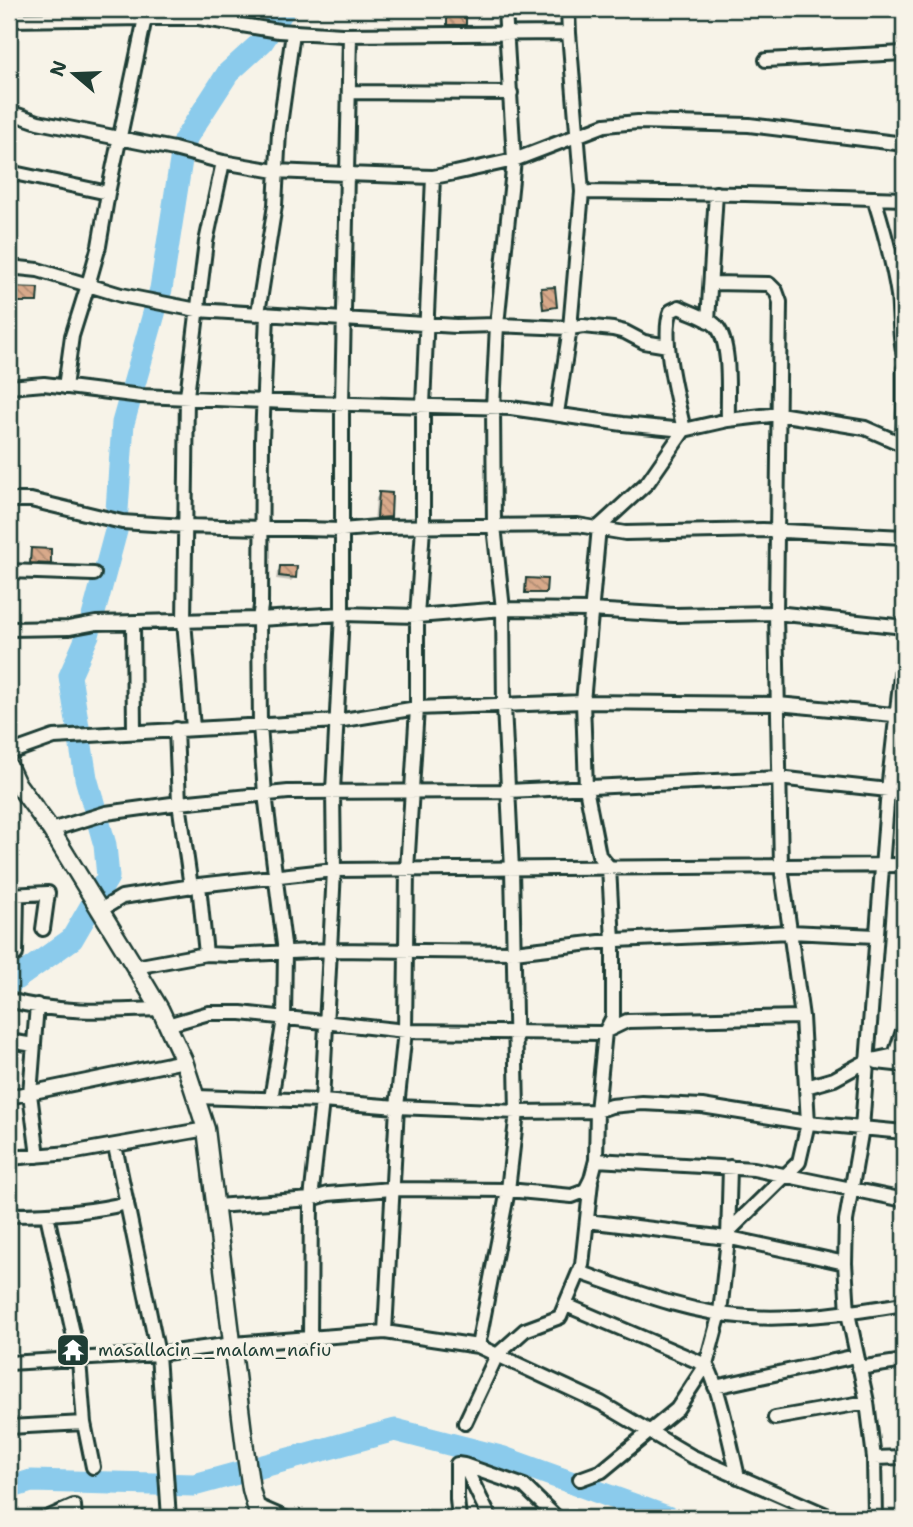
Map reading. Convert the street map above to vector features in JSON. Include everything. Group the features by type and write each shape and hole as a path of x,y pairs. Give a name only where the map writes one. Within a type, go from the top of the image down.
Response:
{"street":[{"path":"478,1346 508,1189 517,1112 517,1033 504,706 503,609 494,526 493,407 514,160 506,9"},
{"path":"556,413 570,328 582,192 568,9"},
{"path":"9,20 146,13 200,18 293,33 569,33"},
{"path":"65,387 72,336 99,246 118,137 146,13"},
{"path":"271,1099 284,1018 285,953 265,794 260,725 262,314 275,205 275,171 293,33"},
{"path":"310,1338 312,1199 322,1101 330,950 334,870 333,791 342,614 342,402 350,35"},
{"path":"766,60 904,53"},
{"path":"349,92 511,93"},
{"path":"9,112 38,122 174,149 223,162 275,171 346,174 433,177 514,160 605,125 638,122 749,125 904,144"},
{"path":"193,728 184,621 187,396 206,242 223,162"},
{"path":"9,172 108,193"},
{"path":"386,1332 397,1107 405,1031 407,870 417,708 417,616 423,528 423,405 433,177"},
{"path":"582,192 904,199"},
{"path":"708,321 716,193"},
{"path":"874,198 898,296 900,340 904,355"},
{"path":"9,267 38,270 88,285 197,310 456,326 583,326 613,329 644,342 668,346"},
{"path":"711,283 769,284 776,290 780,302 776,613 781,866 802,1017 808,1123 799,1162 729,1235"},
{"path":"465,1423 497,1355 525,1330 560,1317 582,1265 591,1179 596,1160 597,1111 605,1032 613,1017 614,941 609,867 599,855 586,788 583,702 590,610 599,527 648,482 684,430 668,346 667,319 671,311 679,307 716,325 722,335 726,360 727,420"},
{"path":"9,387 44,384 141,396 493,407 684,430 727,420 779,414 865,428 904,444 904,369"},
{"path":"9,500 31,500 122,522 184,526 342,530 377,527 578,525 625,533 778,531 904,537"},
{"path":"9,570 94,574"},
{"path":"9,629 69,628 96,623 259,620 342,614 417,616 503,609 674,615 776,613 904,627"},
{"path":"133,623 134,731"},
{"path":"875,1518 874,1458 867,1402 848,1313 846,1220 862,1128 888,790 901,715 904,649"},
{"path":"9,753 54,737 337,721 417,708 583,702 778,704 901,715"},
{"path":"176,729 179,803 206,954"},
{"path":"11,778 51,830 135,967 160,1009 184,1061 206,1129 245,1449 255,1504 285,1518"},
{"path":"51,830 101,814 179,803 265,794 333,791 508,791 778,778 904,793"},
{"path":"96,906 122,897 334,870 904,865"},
{"path":"16,954 13,895 48,893 43,929"},
{"path":"135,967 206,954 330,950 514,952 614,941 790,932 876,936"},
{"path":"9,1000 37,1005 117,1010 160,1009"},
{"path":"37,1005 30,1094 38,1156"},
{"path":"167,1025 209,1013 240,1013 405,1031 605,1032 626,1021 802,1017"},
{"path":"806,1087 834,1079 867,1061 895,1055 904,1028"},
{"path":"9,1041 34,1045"},
{"path":"9,1097 184,1061"},
{"path":"867,1061 904,1065"},
{"path":"195,1097 517,1112 597,1111 611,1106 642,1104 702,1106 808,1123 904,1132"},
{"path":"9,1158 115,1146 206,1129"},
{"path":"115,1146 158,1354 169,1518"},
{"path":"596,1160 754,1169 850,1191 904,1200"},
{"path":"580,1479 602,1471 677,1409 706,1365 720,1313 729,1235 730,1167"},
{"path":"215,1206 312,1199 328,1194 392,1189 508,1189 572,1196 585,1191 591,1179"},
{"path":"9,1215 47,1215 127,1203"},
{"path":"47,1215 79,1360 85,1423 93,1467"},
{"path":"587,1221 729,1235 845,1263"},
{"path":"579,1272 643,1295 720,1313 751,1317 848,1313 904,1304"},
{"path":"566,1305 706,1365 715,1387 738,1477"},
{"path":"9,1363 158,1354 233,1344 386,1332 478,1346 601,1403 691,1456 833,1518"},
{"path":"715,1387 858,1362 904,1361"},
{"path":"775,1418 867,1402"},
{"path":"9,1427 85,1423"},
{"path":"874,1458 904,1457"},
{"path":"459,1518 457,1464 524,1486 557,1518"},
{"path":"464,1465 490,1518"},
{"path":"47,1518 74,1506 75,1518"}],"building":[{"path":"447,11 466,11 466,25 447,25"},
{"path":"9,287 38,288 37,302 9,302"},
{"path":"555,287 557,307 543,309 541,288"},
{"path":"379,492 392,493 391,517 377,518"},
{"path":"31,548 51,549 51,564 30,563"},
{"path":"280,566 297,566 296,578 279,576"},
{"path":"526,578 547,579 546,593 525,593"}],"waterway":[{"path":"117,510 123,423 161,289 184,141 228,73 262,42 284,9"},
{"path":"9,984 72,939 108,877 105,845 86,778 70,676 88,635 116,531"},
{"path":"9,1488 31,1481 194,1485 395,1430 504,1458 670,1518"}],"place":[{"name":"masallacin__malam_nafiu","path":"73,1350"}]}
